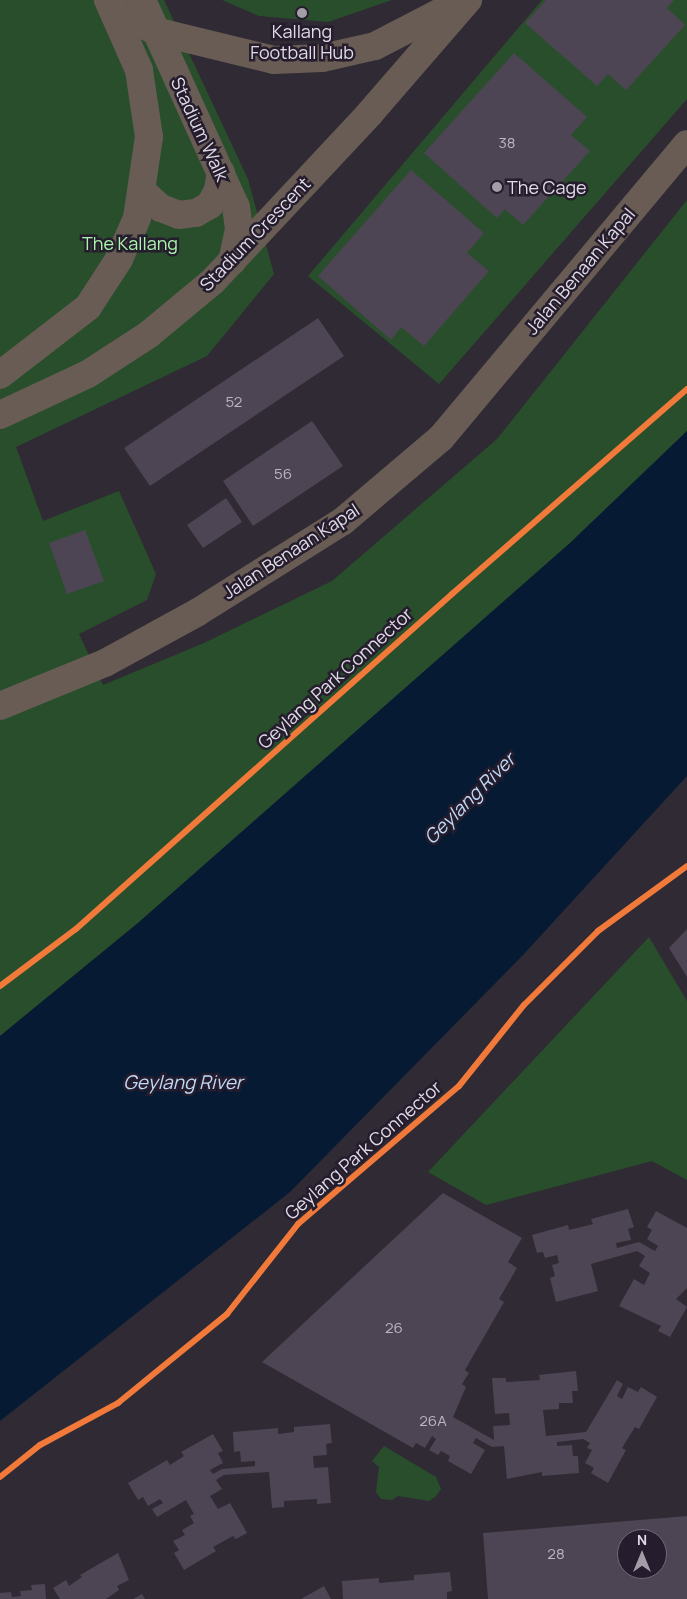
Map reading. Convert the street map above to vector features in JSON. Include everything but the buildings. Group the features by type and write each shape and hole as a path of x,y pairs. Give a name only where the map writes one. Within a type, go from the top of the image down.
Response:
{"street":[{"name":"Stadium Walk","path":"142,0 236,207 239,229 232,261"},
{"path":"110,4 155,30 274,60 322,58 374,46 463,0"},
{"name":"Stadium Crescent","path":"0,415 88,374 148,335 232,261 370,114 468,0"},
{"name":"Stadium Walk","path":"0,375 88,307 119,259 137,218 143,192 149,137 139,70 110,4"},
{"name":"Jalan Benaan Kapal","path":"0,706 105,663 198,612 342,521 440,438 687,144"},
{"path":"143,192 162,208 179,215 196,213 210,205 218,190 221,172"}],"green space":[{"name":"The Kallang","path":"0,0 164,0 248,179 274,274 207,356 16,447 43,521 119,491 156,574 147,600 79,634 103,685 204,643 332,581 497,439 687,200 687,431 570,543 138,923 0,1036"},
{"name":"Kallang Football Hub","path":"222,0 392,0 328,22 259,16"},
{"name":"The Cage","path":"542,0 687,0 687,99 439,384 308,276"},
{"path":"649,937 687,1001 687,1180 652,1161 486,1205 428,1172"},
{"path":"384,1446 436,1477 441,1489 436,1496 429,1501 398,1496 392,1500 381,1499 376,1492 379,1467 372,1461"}],"water":[{"name":"Geylang River","path":"687,431 687,776 523,955 290,1192 0,1421 0,1036 138,923 570,543"}],"cycle path":[{"name":"Geylang Park Connector","path":"0,986 76,929 452,594 687,389"},
{"name":"Geylang Park Connector","path":"0,1477 40,1445 118,1403 227,1314 298,1224 459,1086 524,1005 598,931 687,866"}],"place":[{"name":"Kallang Football Hub","path":"302,13"},
{"name":"The Cage","path":"497,187"}]}
